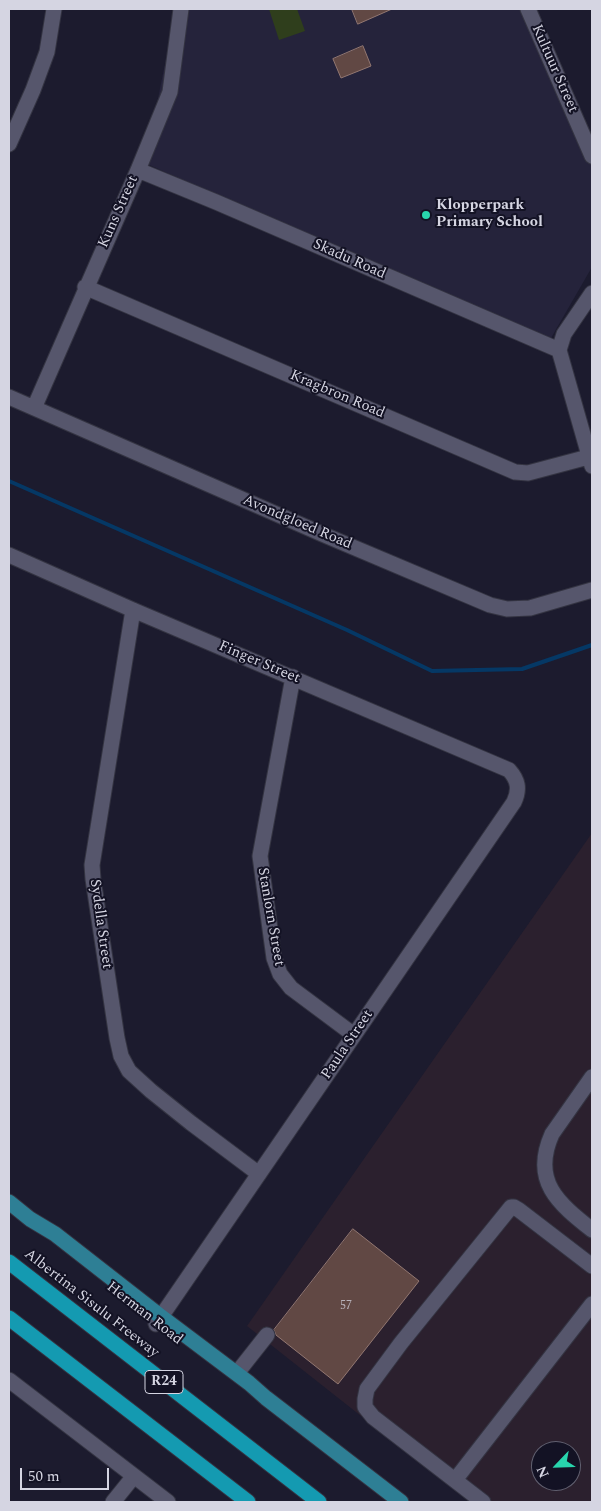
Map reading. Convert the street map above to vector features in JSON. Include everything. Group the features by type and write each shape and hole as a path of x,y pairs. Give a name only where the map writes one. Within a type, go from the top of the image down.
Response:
{"highway":[{"name":"Albertina Sisulu Freeway","path":"9,1262 318,1502"},
{"path":"9,1318 248,1502"}],"main road":[{"name":"Herman Road","path":"9,1202 30,1219 50,1241 158,1320 237,1373 266,1398 401,1502"},
{"name":"Herman Road","path":"158,1320 245,1390 266,1398"}],"street":[{"path":"9,144 33,90 47,52 54,9"},
{"name":"Kuns Street","path":"34,408 170,92 181,9"},
{"name":"Kultuur Street","path":"528,9 592,156"},
{"name":"Skadu Road","path":"138,170 559,350"},
{"name":"Kragbron Road","path":"85,287 515,472 528,473 591,460"},
{"path":"591,460 559,350 564,334 592,293"},
{"name":"Avondgloed Road","path":"9,397 322,534 490,605 507,609 530,608 592,590"},
{"name":"Finger Street","path":"9,555 133,610 509,770"},
{"name":"Sydella Street","path":"133,610 92,865 116,1038 121,1056 129,1071 191,1123 259,1174"},
{"name":"Stanlorn Street","path":"293,677 260,856 274,958 280,974 291,988 354,1035"},
{"name":"Paula Street","path":"158,1320 514,802 518,785 509,770"},
{"path":"592,1077 552,1134 548,1142 545,1166 548,1182 558,1200 567,1210 592,1230"},
{"path":"482,1502 373,1417 365,1407 367,1389 401,1343 511,1207 519,1210 592,1266"},
{"path":"455,1480 592,1304"},
{"path":"237,1373 267,1335"},
{"path":"9,1380 168,1502"},
{"path":"113,1502 134,1476"}],"shaded area":[{"name":"Klopperpark Primary School","path":"176,9 530,9 592,153 592,267 547,345 145,163"},
{"path":"592,833 592,1502 470,1502 247,1326"}],"green space":[{"path":"269,9 297,9 305,31 279,40"}],"building":[{"path":"352,9 392,9 358,24"},
{"path":"363,46 371,66 341,78 333,59"},
{"path":"353,1229 419,1281 338,1384 276,1335 274,1330"}],"waterway":[{"path":"9,481 347,630 432,671 522,669 592,645"}],"place":[{"name":"Klopperpark Primary School","path":"426,215"}]}
